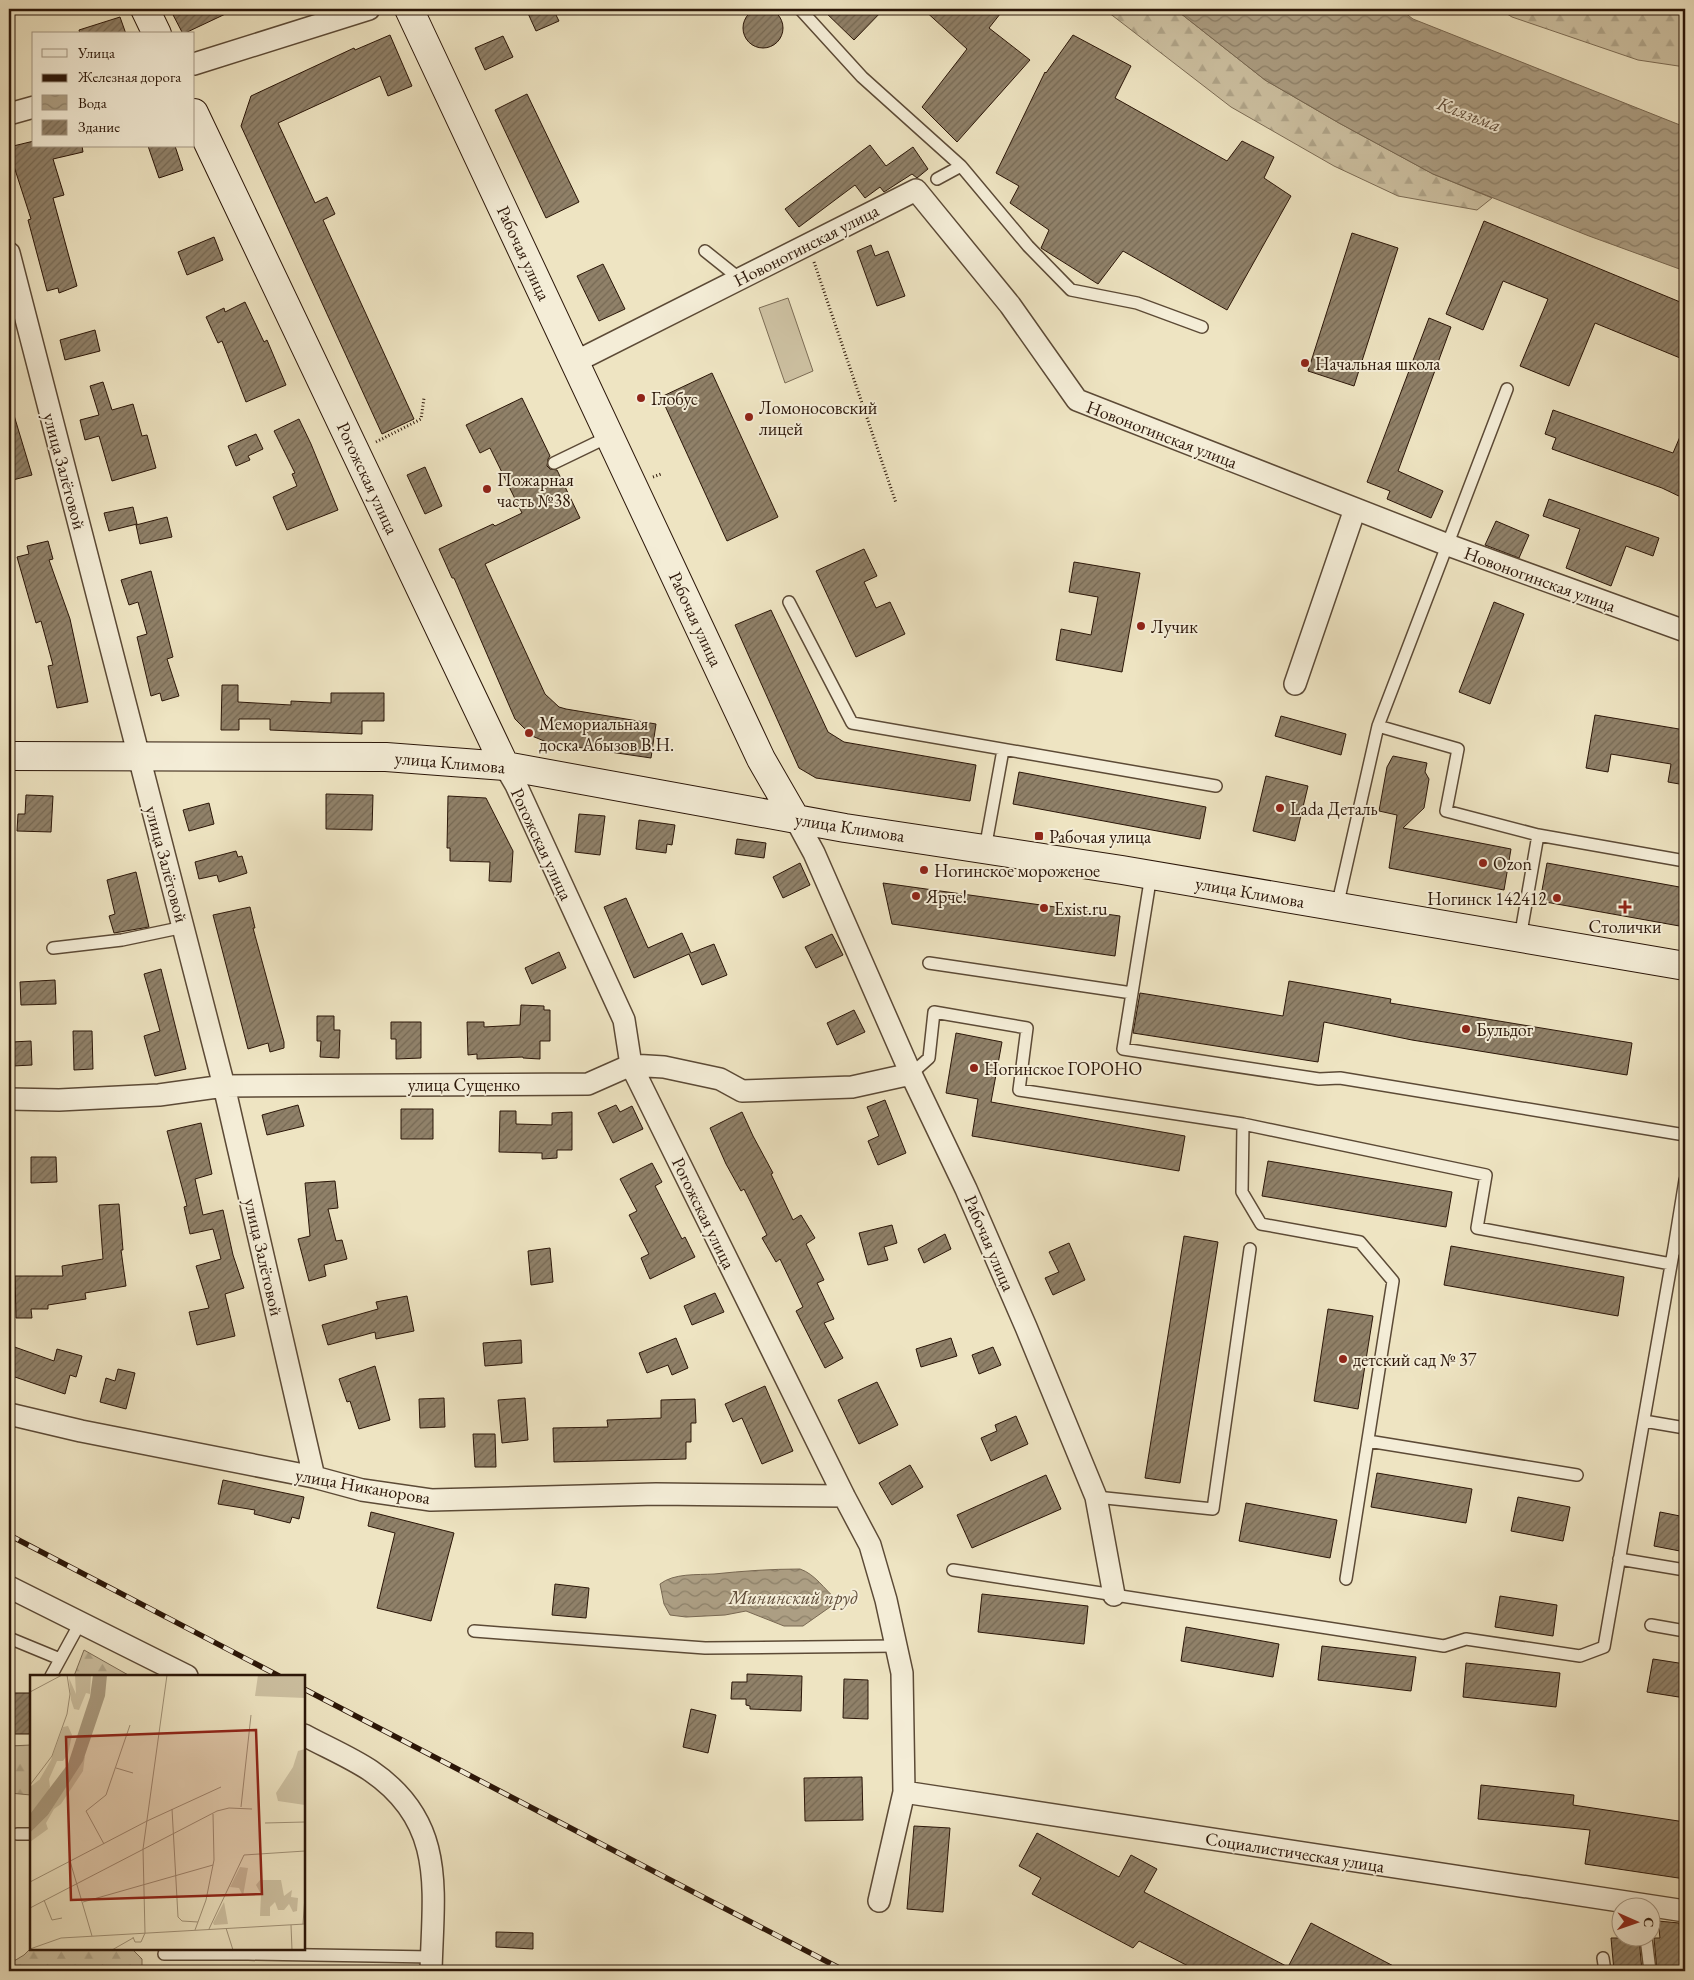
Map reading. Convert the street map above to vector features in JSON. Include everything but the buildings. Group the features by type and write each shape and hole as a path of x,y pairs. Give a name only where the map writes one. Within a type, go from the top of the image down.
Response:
{"main road":[{"path":"145,9 156,32"},
{"name":"Рабочая улица","path":"409,9 761,759 795,818"},
{"name":"Рогожская улица","path":"195,114 505,766"},
{"name":"улица Климова","path":"9,756 386,757 505,766 845,828 1151,875 1685,966"}],"street":[{"path":"195,64 369,9"},
{"path":"9,114 32,108"},
{"name":"Новоногинская улица","path":"575,362 916,190 1010,305 1077,400 1448,545 1685,631"},
{"name":"улица Залётовой","path":"9,253 224,1086 314,1477"},
{"path":"1295,684 1355,509"},
{"name":"Рогожская улица","path":"505,766 516,785 624,1020 631,1065 870,1545 886,1600 902,1674 904,1792 879,1901"},
{"name":"Рабочая улица","path":"795,818 814,853 911,1074 966,1189 1026,1327 1096,1497 1114,1595"},
{"name":"улица Сущенко","path":"9,1099 60,1100 159,1096 224,1086 588,1084 631,1065 664,1067 720,1079 742,1091 852,1087 911,1074"},
{"name":"улица Никанорова","path":"9,1414 81,1431 314,1477 362,1490 431,1500 656,1494 844,1496"},
{"path":"9,1587 185,1675"},
{"path":"305,1736 372,1772 397,1792 419,1822 430,1859 433,1884 432,1964"},
{"name":"Социалистическая улица","path":"904,1792 1612,1901"},
{"name":"Социалистическая улица","path":"1662,1908 1685,1911"}],"lane":[{"path":"800,9 862,77 961,166 1028,246 1071,290 1137,304 1202,327"},
{"path":"937,179 961,166"},
{"path":"705,251 740,279"},
{"path":"1337,907 1378,726 1508,389"},
{"path":"554,463 610,436"},
{"path":"789,602 852,723 1216,786"},
{"path":"1378,726 1458,749 1446,811 1538,835 1685,861"},
{"path":"985,849 1003,750"},
{"path":"1520,938 1538,835"},
{"path":"1151,875 1122,1049 1319,1080 1340,1078 1685,1134"},
{"path":"53,948 122,940 184,928"},
{"path":"929,963 1132,993"},
{"path":"911,1074 929,1058 934,1012 1027,1028 1019,1090 1243,1124 1486,1175 1476,1228 1671,1264"},
{"path":"1243,1124 1242,1192 1261,1224 1360,1242 1393,1281 1346,1579"},
{"path":"954,1570 1444,1646 1466,1639 1580,1656 1604,1647 1671,1264 1680,1249 1685,1180"},
{"path":"1096,1497 1213,1509 1250,1249"},
{"path":"1644,1421 1685,1428"},
{"path":"1368,1441 1577,1475"},
{"path":"1619,1559 1685,1570"},
{"path":"52,1675 80,1623"},
{"path":"1651,1625 1685,1632"},
{"path":"474,1631 704,1648 896,1646"},
{"path":"9,1638 60,1659"},
{"path":"17,1834 30,1834"},
{"path":"1647,1948 1650,1971"},
{"path":"164,1954 248,1951 432,1964"},
{"path":"1603,1958 1605,1971"}],"path":[{"path":"808,245 896,503"},
{"path":"376,442 421,419 424,398"}],"green space":[{"path":"1104,9 1175,9 1265,80 1433,174 1492,198 1477,210 1398,196 1334,166 1231,107"},
{"path":"1499,9 1685,9 1685,67 1638,60 1512,17"},
{"path":"788,298 813,371 785,383 759,308"},
{"path":"84,1650 128,1675 74,1675"},
{"path":"30,1745 30,1795 9,1793 9,1746"},
{"path":"30,1949 133,1950 142,1959 142,1971 9,1971 9,1964"}],"water":[{"name":"Клязьма","path":"1175,9 1400,9 1413,19 1685,127 1685,271 1589,236 1433,174 1265,80"},
{"name":"Мининский пруд","path":"800,1569 815,1578 837,1600 803,1626 784,1626 746,1611 725,1615 686,1617 670,1615 664,1604 660,1584 666,1580 686,1575"}],"railway":[{"path":"9,1535 277,1675"},
{"path":"305,1690 845,1971"}],"place":[{"name":"Начальная школа","path":"1305,363"},
{"name":"Глобус","path":"641,398"},
{"name":"Ломоносовский лицей","path":"749,417"},
{"name":"Пожарная часть №38","path":"487,489"},
{"name":"Лучик","path":"1141,626"},
{"name":"Мемориальная доска Абызов В.Н.","path":"529,733"},
{"name":"Lada Деталь","path":"1280,808"},
{"name":"Рабочая улица","path":"1039,836"},
{"name":"Ozon","path":"1483,863"},
{"name":"Ногинское мороженое","path":"924,870"},
{"name":"Ярче!","path":"916,896"},
{"name":"Ногинск 142412","path":"1557,898"},
{"name":"Столички","path":"1625,907"},
{"name":"Exist.ru","path":"1044,908"},
{"name":"Бульдог","path":"1466,1029"},
{"name":"Ногинское ГОРОНО","path":"974,1068"},
{"name":"детский сад № 37","path":"1343,1359"}]}
